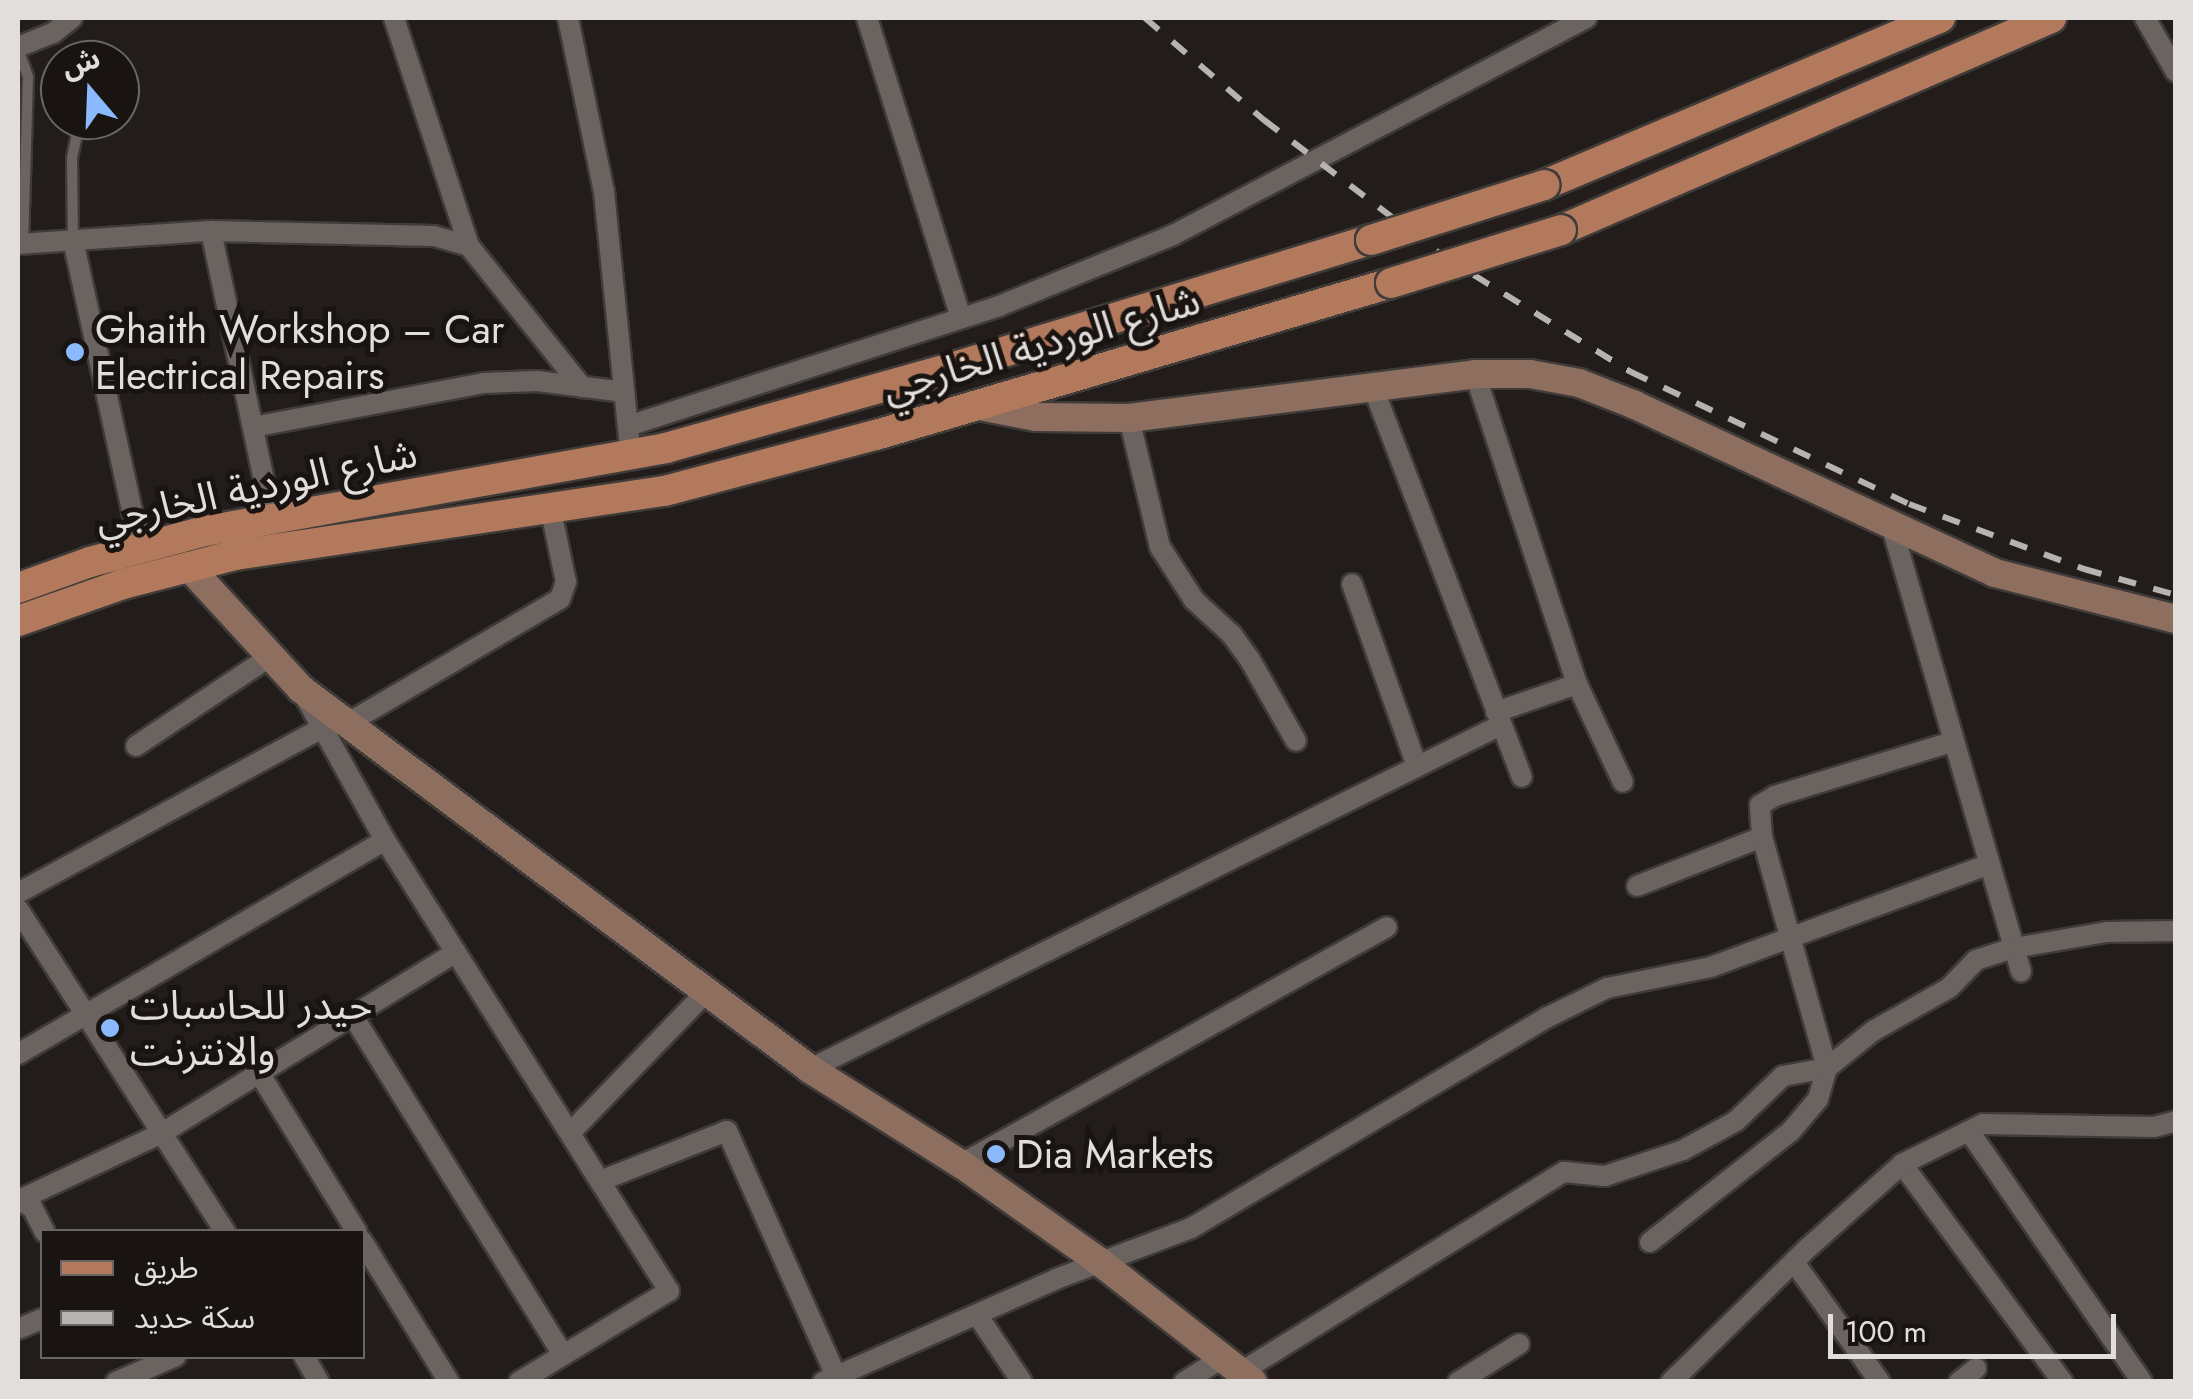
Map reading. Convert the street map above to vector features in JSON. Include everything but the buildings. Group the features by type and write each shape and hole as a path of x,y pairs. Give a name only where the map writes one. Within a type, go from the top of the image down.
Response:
{"main road":[{"name":"شارع الوردية الخارجي","path":"18,588 140,547 272,518 574,464 629,440 666,448 961,365 1544,185 1940,18"},
{"name":"شارع الوردية الخارجي","path":"18,622 188,566 278,547 665,491 1391,283 1561,230 2050,18"},
{"path":"665,491 644,480 640,470 644,460 666,448"},
{"path":"559,506 585,493 591,482 574,464"}],"street":[{"path":"18,48 53,32 72,18"},
{"path":"394,18 469,246 582,387"},
{"path":"568,18 604,192 629,440 962,318 1173,234 1586,18"},
{"path":"867,18 962,318"},
{"path":"2145,18 2176,72"},
{"path":"20,243 211,230 398,234 469,246"},
{"path":"211,230 272,518"},
{"path":"73,240 140,547"},
{"path":"972,405 1036,417 1129,418 1374,390 1475,374 1530,374 1579,383 1995,572 2176,619"},
{"path":"1475,374 1577,684 1623,782"},
{"path":"253,426 484,383 537,381 624,392"},
{"path":"1374,390 1522,778"},
{"path":"1129,418 1160,547 1194,600 1232,635 1250,660 1296,742"},
{"path":"350,722 560,598 566,582 559,506"},
{"path":"1891,524 1987,865 2022,971"},
{"path":"188,566 268,658 301,689 810,1070 961,1164 1100,1262 1239,1370"},
{"path":"1352,584 1417,766"},
{"path":"136,746 268,658"},
{"path":"810,1070 1417,766 1498,718 1577,684"},
{"path":"301,689 385,840 669,1291 519,1382"},
{"path":"18,893 320,729"},
{"path":"1650,1242 1791,1131 1818,1098 1828,1068 1762,837 1758,814 1766,799 1952,742"},
{"path":"1638,886 1762,837"},
{"path":"18,1054 385,840"},
{"path":"600,1181 727,1131 833,1379 1100,1262 1191,1228 1580,1000 1628,983 1700,971 1987,865"},
{"path":"18,908 223,1229"},
{"path":"961,1164 1386,927"},
{"path":"1184,1382 1239,1370 1564,1172 1605,1176 1662,1159 1736,1121 1783,1076 1828,1068 1873,1031 1949,988 1976,960 2014,948 2107,932 2176,931"},
{"path":"18,1200 162,1134 456,952"},
{"path":"570,1134 705,993"},
{"path":"353,1016 563,1355"},
{"path":"260,1076 355,1229"},
{"path":"1671,1382 1902,1164 1982,1124 2154,1127 2176,1121"},
{"path":"1969,1131 2142,1382"},
{"path":"1902,1164 2063,1382"},
{"path":"18,1200 31,1206 43,1229"},
{"path":"365,1246 449,1382"},
{"path":"1794,1262 1880,1382"},
{"path":"978,1316 1022,1382"},
{"path":"1458,1382 1519,1344"},
{"path":"116,1382 169,1359"},
{"path":"306,1359 318,1382"}],"lane":[{"path":"18,48 28,76 20,243"},
{"path":"73,240 72,158 76,140"}],"railway":[{"path":"1145,18 1264,120 1443,256 1631,372 1909,504 2084,569 2176,595"}],"place":[{"name":"Ghaith Workshop – Car Electrical Repairs","path":"75,352"},
{"name":"حيدر للحاسبات والانترنت","path":"110,1028"},
{"name":"Dia Markets","path":"996,1154"}]}
